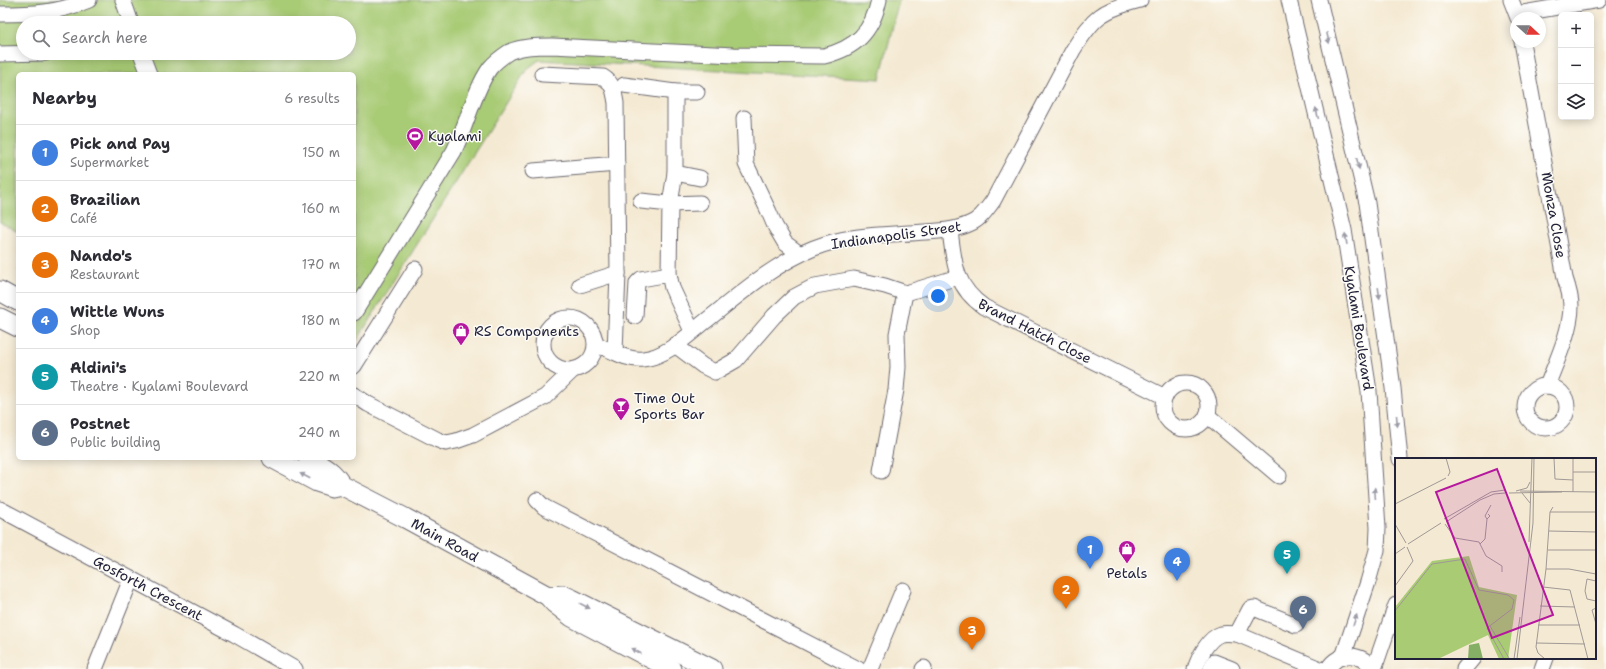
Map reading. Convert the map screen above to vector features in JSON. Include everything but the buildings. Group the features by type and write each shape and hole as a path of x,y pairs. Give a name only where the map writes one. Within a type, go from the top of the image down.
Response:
{"main road":[{"path":"0,291 16,300"},
{"path":"0,318 16,326"},
{"name":"Main Road","path":"276,460 317,482 332,487 341,485"},
{"name":"Main Road","path":"311,460 332,472 341,485 548,596 554,603 572,616 671,669"},
{"name":"Main Road","path":"548,596 556,595 572,599 712,669"}],"street":[{"path":"0,14 40,13 68,4 89,0"},
{"path":"123,0 129,16"},
{"path":"356,310 454,151 477,94 490,68 510,52 535,46 552,46 734,55 824,56 838,53 848,48 863,36 872,22 879,0"},
{"name":"Indianapolis Street","path":"595,340 597,345 632,359 644,359 655,356 675,345 769,272 800,254 816,247 843,239 950,230 970,224 982,215 993,201 1073,50 1086,30 1099,15 1113,8 1140,0"},
{"name":"Kyalami Boulevard","path":"1290,0 1344,230 1369,391 1378,528 1376,550 1368,582 1343,657"},
{"name":"Kyalami Boulevard","path":"1319,0 1367,203 1393,388 1400,458"},
{"path":"1511,0 1516,12"},
{"path":"1538,12 1599,0"},
{"name":"Monza Close","path":"1523,48 1566,278 1570,292 1571,306 1566,332 1547,386"},
{"path":"0,54 16,54"},
{"path":"144,60 148,72"},
{"path":"542,74 603,77 610,81 614,89 616,103 618,273 615,352"},
{"path":"624,85 675,92 697,92"},
{"path":"675,92 676,173 670,204 668,274 672,288 692,331"},
{"path":"744,118 746,164 769,212 774,226 785,243 800,254"},
{"path":"533,171 617,164"},
{"path":"676,173 700,178"},
{"path":"641,201 670,204 700,202"},
{"name":"Brand Hatch Close","path":"950,230 958,277 964,289 973,299 984,307 1165,397"},
{"path":"356,363 415,269"},
{"path":"580,285 618,273"},
{"path":"635,316 637,283 641,279 668,274"},
{"path":"675,345 703,366 715,372 736,360 774,316 794,297 815,286 854,280 885,286 905,293 958,277"},
{"path":"881,471 896,390 898,367 897,334 905,293"},
{"path":"566,318 574,318 582,321 593,332 595,340 595,349 587,363 580,368 573,370 564,370 550,362 543,347 546,331 558,320 566,318"},
{"path":"356,396 438,440 446,442 472,435 545,397 573,370"},
{"path":"1188,383 1195,384 1201,388 1208,400 1207,414 1198,426 1191,428 1177,427 1166,418 1164,411 1165,397 1174,386 1188,383"},
{"path":"1207,414 1279,476"},
{"path":"537,500 544,506 858,669"},
{"name":"Gosforth Crescent","path":"0,509 234,634 295,669"},
{"path":"95,669 132,579"},
{"path":"870,669 903,590"},
{"path":"1237,634 1250,609 1254,608 1296,625"},
{"path":"1373,669 1395,608"},
{"path":"1195,669 1199,659 1215,638 1222,634 1237,634 1320,669"},
{"path":"1206,649 1212,666 1232,669"},
{"path":"1328,669 1334,661 1343,657 1354,656 1362,658 1373,669"},
{"path":"1464,669 1472,659"},
{"path":"1542,669 1546,659"}],"green space":[{"name":"Kyalami","path":"0,0 899,0 880,79 539,60 527,69 356,342 356,72 16,72 16,231 0,222"}],"place":[{"name":"Kyalami","path":"415,151"},
{"name":"RS Components","path":"461,346"},
{"name":"Time Out Sports Bar","path":"621,421"},
{"name":"Petals","path":"1127,564"},
{"name":"Pick and Pay","path":"1090,569"},
{"name":"Aldini's","path":"1287,574"},
{"name":"Wittle Wuns","path":"1177,581"},
{"name":"Brazilian","path":"1066,609"},
{"name":"Postnet","path":"1303,629"},
{"name":"Nando's","path":"972,650"}]}
